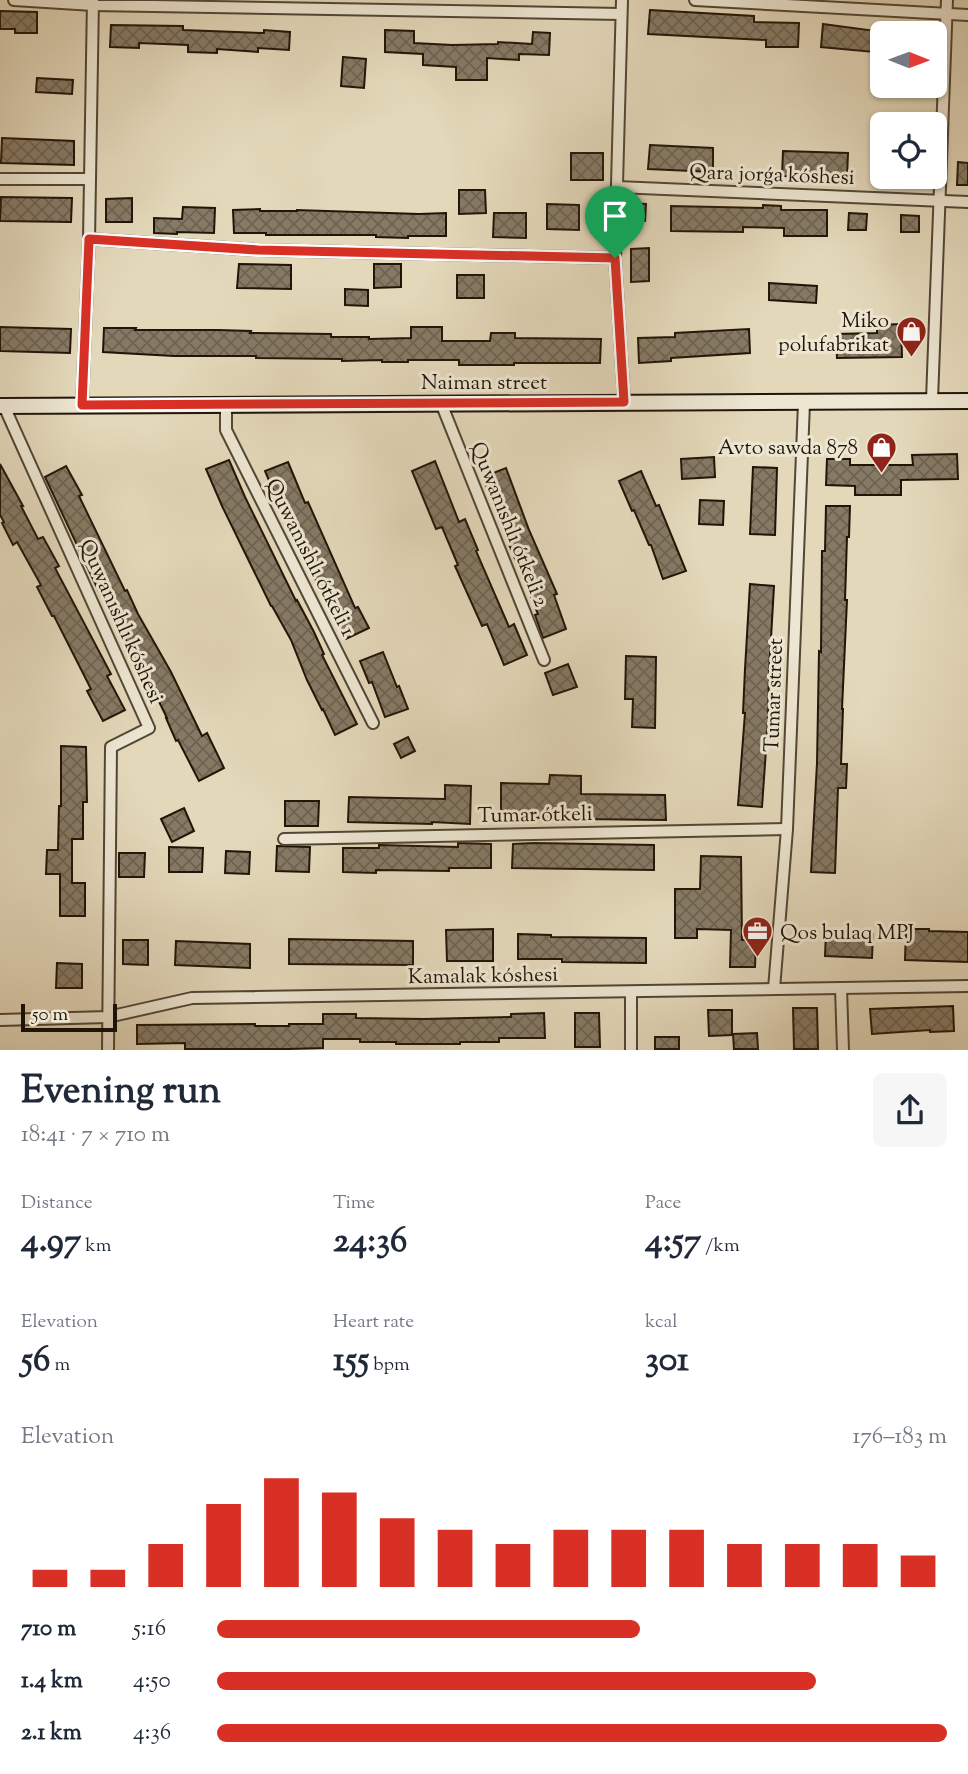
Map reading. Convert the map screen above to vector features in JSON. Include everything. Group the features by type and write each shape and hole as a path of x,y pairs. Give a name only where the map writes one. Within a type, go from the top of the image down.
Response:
{"main road":[{"name":"Naiman street","path":"2,406 968,401"}],"street":[{"path":"14,0 621,14"},
{"path":"622,0 615,258 624,402"},
{"path":"695,0 968,15"},
{"path":"932,401 947,0"},
{"path":"82,405 89,239 93,3"},
{"path":"0,179 89,179"},
{"name":"Qara jorǵa kóshesi","path":"617,187 968,202"},
{"path":"89,239 258,250 615,258"},
{"name":"Quwanıshlı ótkeli 2","path":"441,403 544,660"},
{"name":"Tumar street","path":"774,989 787,829 804,403"},
{"name":"Quwanıshlı ótkeli 1","path":"226,404 226,430 373,723"},
{"name":"Quwanıshlı kóshesi","path":"2,406 149,728 111,747 108,1049"},
{"name":"Tumar ótkeli","path":"284,839 787,829"},
{"name":"Kamalak kóshesi","path":"0,1020 108,1017 192,998 968,986"},
{"path":"841,988 843,1049"},
{"path":"631,1049 632,992"}],"building":[{"path":"650,10 754,16 754,22 799,23 798,47 766,47 766,40 648,34"},
{"path":"0,11 37,12 37,33 15,33 15,29 0,29"},
{"path":"823,24 870,30 870,52 821,47"},
{"path":"111,25 183,26 183,30 290,32 289,50 258,48 258,52 217,49 217,53 188,52 188,45 139,43 139,48 110,47"},
{"path":"385,30 414,31 414,43 452,45 498,42 532,44 533,32 550,33 549,55 519,54 519,60 487,58 487,80 456,80 456,67 423,65 423,54 385,52"},
{"path":"343,57 366,59 364,88 341,86"},
{"path":"37,78 73,80 72,94 36,92"},
{"path":"2,138 74,141 74,165 1,163"},
{"path":"650,145 713,148 713,172 648,169"},
{"path":"783,151 848,153 847,177 782,176"},
{"path":"571,153 603,153 603,180 571,180"},
{"path":"958,162 968,163 968,185 957,185"},
{"path":"459,190 485,190 486,213 459,214"},
{"path":"1,197 72,198 71,222 0,221"},
{"path":"132,198 132,222 106,222 106,199"},
{"path":"628,203 646,204 645,221 628,220"},
{"path":"547,204 579,205 579,230 547,229"},
{"path":"763,205 781,206 781,210 827,210 827,236 784,236 784,228 743,227 743,232 671,231 671,206 763,208"},
{"path":"183,207 215,208 214,233 154,233 154,218 182,219"},
{"path":"233,210 446,213 446,236 408,238 234,233"},
{"path":"494,213 526,213 526,238 493,237"},
{"path":"849,213 867,214 866,230 848,230"},
{"path":"901,215 919,216 919,232 901,232"},
{"path":"649,248 649,281 631,282 631,249"},
{"path":"239,264 291,265 291,289 237,288"},
{"path":"374,264 401,264 401,287 374,288"},
{"path":"457,275 484,275 484,298 457,298"},
{"path":"769,283 817,286 816,303 769,300"},
{"path":"345,289 368,290 368,306 345,305"},
{"path":"901,324 902,357 837,358 836,334 877,333 877,325"},
{"path":"0,327 71,329 70,353 0,351"},
{"path":"411,327 442,327 442,341 490,341 491,333 515,333 515,338 601,339 600,363 459,365 459,360 382,362 103,352 104,328 331,334 331,337 369,339 411,338"},
{"path":"749,329 750,353 671,358 671,361 639,363 638,338"},
{"path":"957,454 958,479 901,480 901,495 855,495 855,486 826,485 827,459 850,459 850,465 913,465 912,455"},
{"path":"714,457 715,477 682,479 681,459"},
{"path":"229,460 357,724 335,735 206,469"},
{"path":"435,461 459,522 465,519 509,627 514,624 527,655 504,665 487,624 482,626 455,566 458,565 442,527 436,529 412,471"},
{"path":"288,462 355,608 358,607 369,628 346,639 334,613 331,614 265,471"},
{"path":"0,464 38,539 43,537 59,566 55,568 111,674 107,676 125,710 103,721 87,691 91,689 37,587 41,585 17,542 13,545 2,523"},
{"path":"66,466 125,591 127,590 171,672 202,736 207,733 224,768 199,781 178,740 176,741 149,681 114,623 45,477"},
{"path":"753,467 777,468 775,535 750,534"},
{"path":"506,468 557,594 554,595 566,629 543,638 535,615 538,614 483,477"},
{"path":"641,471 656,506 659,505 686,571 663,579 651,545 619,481"},
{"path":"700,500 724,501 723,525 699,524"},
{"path":"826,506 850,506 841,764 847,764 846,788 838,788 835,873 811,872 819,651 821,652 822,551 825,551"},
{"path":"750,584 774,586 762,807 738,805"},
{"path":"383,652 408,709 385,717 372,682 369,683 360,661"},
{"path":"626,656 656,657 655,728 632,727 633,699 625,699"},
{"path":"568,664 577,687 553,695 545,673"},
{"path":"408,737 415,751 401,758 394,744"},
{"path":"61,746 86,747 87,802 83,802 83,839 72,839 72,883 85,883 85,916 60,916 60,874 46,874 47,850 58,850"},
{"path":"550,775 581,776 581,794 665,795 666,820 580,821 501,817 501,783 549,784"},
{"path":"445,785 471,786 470,824 348,822 349,797 445,799"},
{"path":"285,801 319,801 318,826 285,826"},
{"path":"184,808 194,831 172,842 161,819"},
{"path":"458,843 491,844 491,868 343,872 343,848 379,848 379,845 458,847"},
{"path":"513,844 654,845 654,870 512,868"},
{"path":"277,846 310,847 309,872 276,871"},
{"path":"169,847 203,848 202,872 169,872"},
{"path":"226,851 250,852 249,874 225,873"},
{"path":"119,853 145,853 144,877 119,877"},
{"path":"701,856 741,857 742,940 756,940 755,967 730,967 731,930 697,929 697,938 675,938 675,889 700,889"},
{"path":"493,929 493,961 447,961 446,930"},
{"path":"906,929 968,932 968,962 905,960"},
{"path":"826,932 873,934 872,958 825,956"},
{"path":"518,934 646,938 646,963 518,959"},
{"path":"289,939 413,941 413,965 289,964"},
{"path":"123,940 148,940 148,965 123,964"},
{"path":"176,941 250,944 250,968 175,965"},
{"path":"57,963 82,964 82,988 56,988"},
{"path":"953,1006 954,1031 872,1034 870,1009"},
{"path":"793,1008 817,1008 818,1049 794,1049"},
{"path":"708,1010 732,1010 732,1035 709,1036"},
{"path":"544,1013 545,1038 499,1038 499,1042 396,1044 360,1042 360,1039 323,1039 323,1048 289,1049 185,1049 185,1043 137,1044 137,1025 323,1024 323,1014 356,1014 356,1018 424,1019 511,1017 511,1014"},
{"path":"575,1013 599,1013 600,1047 575,1047"},
{"path":"757,1033 758,1049 734,1049 733,1034"},
{"path":"655,1037 679,1037 679,1049 655,1049"}],"place":[{"name":"Miko polufabrikat","path":"912,359"},
{"name":"Avto sawda 878","path":"881,474"},
{"name":"Qos bulaq MPJ","path":"757,959"}],"route":[{"path":"89,239 258,250 615,258 624,402 82,405 89,239"}]}
